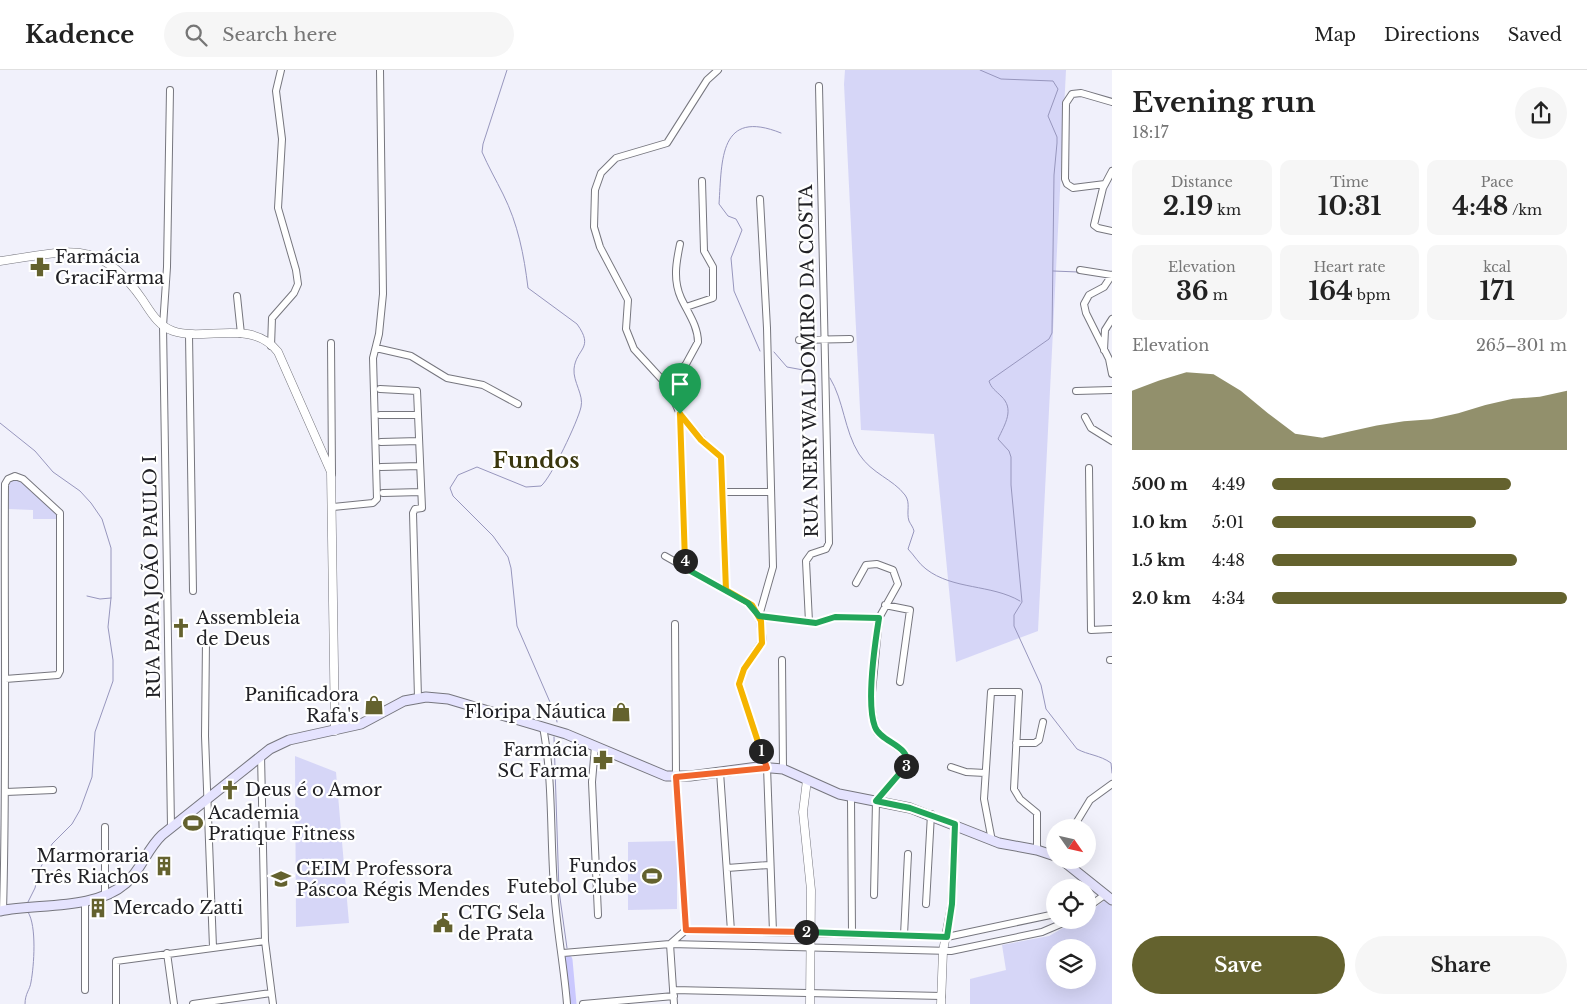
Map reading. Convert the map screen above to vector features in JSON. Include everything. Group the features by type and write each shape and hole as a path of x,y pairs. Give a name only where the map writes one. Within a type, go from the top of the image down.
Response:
{"main road":[{"path":"2,911 85,901 105,894 127,882 150,848 171,827 261,755 288,740 361,724 398,703 418,698 448,699 543,728 595,746 657,773 676,777 767,768 783,769 832,792 851,798 910,808 931,814 992,841 1046,853"},
{"path":"1072,869 1082,879"},
{"path":"1096,889 1109,897"}],"street":[{"path":"281,70 276,91 282,139 278,208 296,270 298,284 294,293 272,318 272,346 282,361 328,466 332,480"},
{"path":"333,507 373,503 377,499 373,358 384,294 380,70"},
{"path":"718,70 707,80 671,139 659,146 616,158 601,173 595,190 595,234 628,300 626,329 632,345 640,358 667,385 680,414 701,440 721,457 726,590"},
{"name":"RUA NERY WALDOMIRO DA COSTA","path":"809,622 807,559 811,554 826,550 829,543 819,86"},
{"name":"RUA PAPA JOÃO PAULO I","path":"170,90 167,267 163,326 171,827"},
{"path":"1104,184 1073,188 1067,184 1066,103 1069,97 1076,93 1112,102"},
{"path":"1112,172 1104,184 1094,224 1098,228 1112,231"},
{"path":"686,307 713,298 713,267 704,252 702,181"},
{"path":"759,616 773,571 767,328 760,199"},
{"path":"667,385 686,364 698,342 695,325 676,281 676,263 680,244"},
{"path":"0,261 66,252 81,252 99,257 112,264 126,277 163,326 189,334 226,331 241,334 272,346"},
{"path":"1080,270 1112,275 1104,287 1087,297 1084,304 1086,313 1109,359 1112,374"},
{"path":"237,296 241,334"},
{"path":"1104,351 1105,330 1112,319"},
{"path":"189,334 193,590"},
{"path":"799,340 850,339"},
{"path":"332,343 335,731"},
{"path":"376,348 411,356 447,378 483,385 518,404"},
{"path":"380,389 417,391 422,508 415,509 414,512 418,698"},
{"path":"1076,391 1112,390"},
{"path":"680,414 685,568"},
{"path":"380,415 418,415"},
{"path":"1085,417 1092,428 1112,441"},
{"path":"381,442 419,442"},
{"path":"381,468 420,466"},
{"path":"1089,468 1092,630 1112,629"},
{"path":"2,911 3,800 6,792 3,776 3,683 3,516 5,484 8,478 13,476 23,479 60,513 60,671 58,675 3,683"},
{"path":"383,493 421,492"},
{"path":"722,492 771,492"},
{"path":"665,556 752,605 759,616 763,640 744,669 739,684 767,768 769,866 773,932"},
{"path":"856,583 860,573 869,563 893,570 898,581 898,587 879,618 871,697 874,723 881,736 902,750 908,760 906,767 876,801 874,895"},
{"path":"886,605 910,610 900,682"},
{"path":"759,616 816,623 835,617 879,618"},
{"path":"675,624 676,777 686,930"},
{"path":"206,640 205,736 213,948"},
{"path":"782,660 783,769"},
{"path":"992,841 985,806 990,692 1019,692 1014,789 1020,799 1037,813 1037,850"},
{"path":"1016,743 1035,743 1039,740 1043,722"},
{"path":"543,728 548,766 554,897 563,953 567,1004"},
{"path":"595,746 592,782 598,915"},
{"path":"261,755 265,941 273,1004"},
{"path":"951,767 966,772 985,773"},
{"path":"720,772 731,931"},
{"path":"807,780 804,812 810,860 812,932 810,1004"},
{"path":"1078,819 1090,800 1112,784"},
{"path":"6,792 53,790"},
{"path":"851,798 852,933"},
{"path":"926,904 931,814"},
{"path":"583,1004 674,993 810,993 942,1000 943,951 952,904 955,824"},
{"path":"105,827 105,894"},
{"path":"904,935 908,854"},
{"path":"727,868 769,866"},
{"path":"1096,903 1109,897"},
{"path":"85,901 85,990"},
{"path":"670,944 686,930 947,937 1046,916"},
{"path":"563,953 670,944 943,951 1003,942 1049,929"},
{"path":"116,1004 116,960 265,941"},
{"path":"670,944 674,1004"},
{"path":"167,954 174,1004"},
{"path":"193,1004 271,993"}],"shaded area":[{"path":"845,70 1066,70 1038,631 956,662 934,434 861,430 844,84"},
{"path":"10,479 18,479 56,509 58,519 33,519 33,510 8,509 8,485"},
{"path":"295,756 336,772 349,923 296,927"},
{"name":"Fundos Futebol Clube","path":"677,841 677,909 628,910 628,842"},
{"path":"1105,900 1112,906 1112,1004 970,1004 970,979 1006,970 1002,945 1049,936 1061,929 1096,929 1096,907"}],"waterway":[{"path":"507,70 482,152 513,217 522,252 528,288 577,324 582,332 584,344 575,362 574,369 582,402 564,449 541,486 526,487 477,467 458,475 450,488 453,496 493,536 508,557 511,568 517,626 557,722"},
{"path":"980,70 1001,79 1053,81 1058,89 1048,116 1057,137 1054,175 1052,333 1049,339 989,381 992,388 1005,401 1008,411 1006,422 998,439 1009,451 1011,457 1011,485 1022,602 1014,615 1014,626 1041,685 1046,709 1077,749 1103,758 1111,763 1112,773"},
{"path":"760,351 734,291 731,258 742,230 736,219 728,216 719,204 721,171 728,143 735,133 746,127 761,127 781,133"},
{"path":"1053,271 1078,272"},
{"path":"774,352 787,367 814,372"},
{"path":"830,378 835,387 850,435 859,454 870,467 900,489 907,498 908,518 914,531 908,549 919,562 937,576 960,584 997,592 1020,601"},
{"path":"0,423 35,451 53,472 80,491 91,503 102,519 111,548 111,598 108,627 113,660 113,681 95,732 92,777 80,810 72,824 52,844 39,871 35,888 27,904"},
{"path":"87,596 100,599 111,598"},
{"path":"554,737 559,891 567,948"},
{"path":"25,1004 31,982 34,957 33,927 28,912"},
{"path":"568,960 572,1004"}],"place":[{"name":"Farmácia GraciFarma","path":"40,267"},
{"name":"Assembleia de Deus","path":"181,628"},
{"name":"Panificadora Rafa's","path":"374,705"},
{"name":"Floripa Náutica","path":"621,712"},
{"name":"Farmácia SC Farma","path":"603,760"},
{"name":"Deus é o Amor","path":"230,790"},
{"name":"Academia Pratique Fitness","path":"193,823"},
{"name":"Marmoraria Três Riachos","path":"164,866"},
{"name":"Fundos Futebol Clube","path":"652,876"},
{"name":"CEIM Professora Páscoa Régis Mendes","path":"281,879"},
{"name":"Mercado Zatti","path":"98,908"},
{"name":"CTG Sela de Prata","path":"443,923"}],"district":[{"name":"Fundos","path":"536,460"}],"route":[{"path":"680,414 685,568 726,590 752,605 754,608 756,611 759,616 816,623 835,617 879,618 871,697 874,723 875,728 884,739 905,753 908,764 876,801 931,814 955,824 952,904 947,937 823,932 686,930 676,777 758,767 767,768 739,684 741,674 760,648 763,635 759,616 754,608 726,590 722,461 720,454 701,440 680,414"}]}
